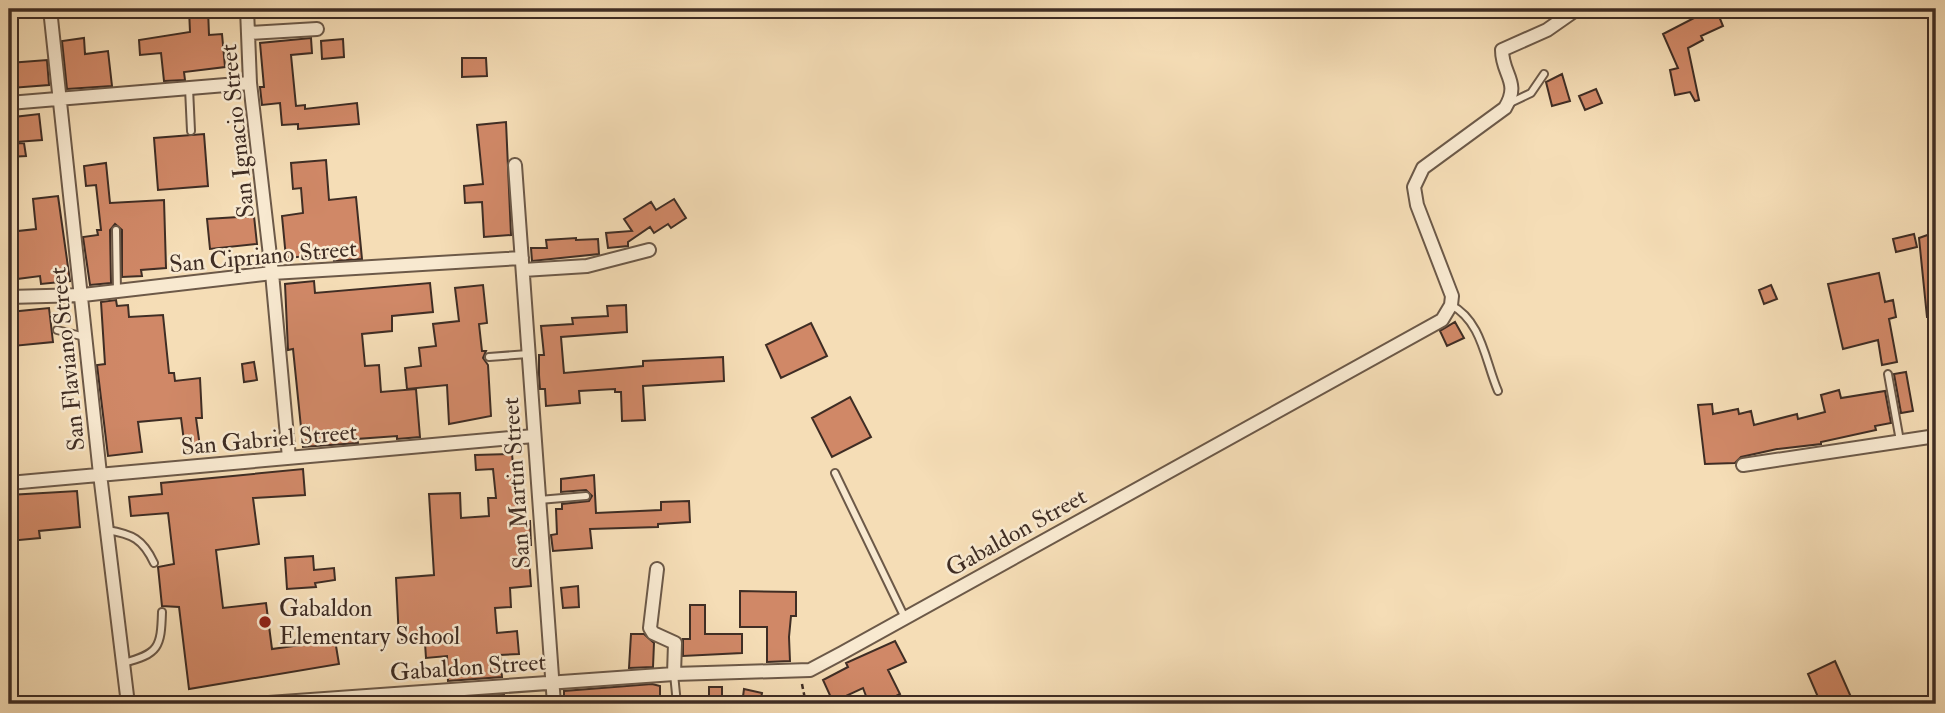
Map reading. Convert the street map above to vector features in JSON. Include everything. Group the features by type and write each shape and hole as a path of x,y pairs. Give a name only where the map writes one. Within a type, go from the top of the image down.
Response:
{"street":[{"name":"San Flaviano Street","path":"50,9 58,99 83,295 100,474 128,704"},
{"name":"San Ignacio Street","path":"247,9 250,83 272,273 289,458"},
{"path":"1451,305 1452,296 1417,205 1415,179 1423,168 1508,103 1513,86 1502,50 1547,30 1577,9"},
{"path":"248,33 317,29"},
{"path":"9,103 250,83"},
{"name":"San Martin Street","path":"515,165 554,704"},
{"name":"San Cipriano Street","path":"9,297 83,295 272,273 522,264 587,267 649,250"},
{"name":"Gabaldon Street","path":"254,704 674,674 799,671 821,664 1442,320 1451,305"},
{"name":"San Gabriel Street","path":"9,482 534,436"},
{"path":"1743,465 1936,436"},
{"path":"657,569 650,628 653,633 675,643 674,674"}],"lane":[{"path":"1508,103 1531,93 1544,74"},
{"path":"189,88 191,131"},
{"path":"116,230 117,291"},
{"path":"1451,305 1461,310 1475,327 1498,391"},
{"path":"57,330 87,337"},
{"path":"489,357 528,354"},
{"path":"1888,374 1900,440"},
{"path":"835,473 905,618"},
{"path":"538,500 586,496"},
{"path":"107,530 132,534 146,544 154,563"},
{"path":"123,663 146,656 157,648 161,640 162,611"},
{"path":"674,674 677,704"}],"path":[{"path":"799,671 806,704"}],"building":[{"path":"189,9 208,9 209,35 222,34 225,67 184,72 185,80 164,81 161,53 140,55 139,40 190,32"},
{"path":"1695,9 1716,9 1723,26 1701,36 1703,40 1688,48 1699,100 1695,101 1690,92 1675,95 1670,70 1678,68 1663,34 1698,16"},
{"path":"84,38 85,54 108,51 112,86 67,89 62,41"},
{"path":"311,38 312,53 291,55 296,106 305,105 305,109 357,103 359,124 298,129 298,124 282,125 280,103 262,105 260,87 264,87 260,43"},
{"path":"343,39 344,57 322,59 321,41"},
{"path":"462,58 486,58 487,76 462,77"},
{"path":"47,60 49,85 11,88 9,63"},
{"path":"1562,74 1570,101 1552,106 1546,82"},
{"path":"1596,89 1602,103 1585,110 1579,96"},
{"path":"39,114 42,140 16,142 14,117"},
{"path":"506,122 511,235 484,237 482,202 465,203 464,186 483,184 477,125"},
{"path":"204,134 208,186 158,190 154,138"},
{"path":"24,143 26,156 9,157 9,144"},
{"path":"326,160 329,200 356,197 362,259 334,261 333,254 286,258 282,216 303,213 301,188 293,189 291,163"},
{"path":"106,163 110,203 164,200 166,268 141,270 142,276 122,277 122,230 115,224 110,230 111,283 90,285 83,237 98,235 97,230 101,230 96,185 86,186 84,166"},
{"path":"58,196 70,281 41,284 40,276 9,280 9,232 36,229 33,199"},
{"path":"674,199 686,218 671,228 668,224 654,233 650,227 628,242 628,246 608,248 606,233 632,231 624,219 651,202 656,210"},
{"path":"254,216 257,244 210,249 207,219"},
{"path":"1936,232 1936,317 1927,317 1919,238"},
{"path":"1914,234 1917,247 1896,252 1893,239"},
{"path":"598,239 599,254 532,261 531,248 547,248 546,240"},
{"path":"1879,273 1885,302 1893,300 1896,317 1889,319 1897,362 1882,365 1878,340 1843,349 1828,284"},
{"path":"314,281 315,293 430,283 433,312 392,316 392,331 362,334 365,366 379,365 381,392 416,389 420,437 357,439 358,443 303,447 293,349 288,350 285,284"},
{"path":"483,285 487,323 479,324 482,351 486,351 483,358 488,365 491,416 449,424 447,385 407,389 405,368 421,366 419,348 436,346 433,324 459,321 455,288"},
{"path":"1771,285 1777,299 1764,304 1759,290"},
{"path":"116,300 117,306 128,305 129,317 163,315 169,373 174,373 175,381 200,378 202,418 196,418 200,447 185,449 181,418 138,422 142,452 108,456 97,365 105,364 101,302"},
{"path":"626,305 627,332 561,337 564,373 643,366 643,361 723,357 724,381 643,386 645,420 622,421 621,392 615,392 615,389 579,391 580,403 546,406 545,389 540,389 539,375 539,355 544,355 541,326 573,324 572,318 608,316 607,306"},
{"path":"49,308 53,342 13,346 10,312"},
{"path":"1455,322 1464,338 1447,346 1440,331"},
{"path":"811,323 827,356 781,378 766,345"},
{"path":"254,362 257,380 244,382 242,364"},
{"path":"1906,372 1913,411 1901,413 1894,374"},
{"path":"1839,390 1841,398 1885,391 1891,423 1875,426 1876,430 1821,444 1777,449 1741,457 1735,463 1705,464 1698,405 1712,404 1713,414 1738,409 1739,414 1751,411 1754,425 1797,414 1798,419 1825,412 1821,395"},
{"path":"850,397 871,437 832,457 812,418"},
{"path":"512,454 516,495 521,495 523,521 530,521 531,545 528,545 531,586 510,588 511,607 495,608 497,633 517,631 519,654 500,655 502,677 448,681 447,656 426,658 425,643 417,644 416,638 399,640 396,578 434,575 429,494 460,493 461,518 489,516 488,498 496,498 493,469 476,470 475,455"},
{"path":"303,469 305,495 253,498 259,544 216,550 223,608 266,603 272,649 335,640 339,664 189,689 179,607 162,606 158,567 174,564 168,513 131,516 129,497 162,494 161,483"},
{"path":"594,475 596,513 661,510 661,502 689,501 690,522 658,524 658,527 590,529 592,548 553,551 551,535 557,534 556,509 562,509 562,504 589,501 592,496 586,490 561,492 561,479"},
{"path":"77,491 80,527 39,531 40,538 9,541 9,495"},
{"path":"313,556 314,570 334,568 335,580 315,583 316,587 287,589 285,558"},
{"path":"578,586 579,607 563,608 561,588"},
{"path":"740,591 796,592 796,616 791,616 789,637 790,661 767,662 767,627 740,627"},
{"path":"690,605 705,605 705,634 742,634 742,653 683,656 683,639 690,639"},
{"path":"631,634 644,634 654,643 653,667 629,668"},
{"path":"895,641 906,662 888,670 900,694 881,704 869,704 863,688 833,702 823,680 848,667 846,663"},
{"path":"1835,661 1851,697 1836,704 1821,704 1808,674"},
{"path":"652,684 660,686 660,704 564,703 564,691"},
{"path":"709,687 722,687 722,702 709,702"},
{"path":"744,689 762,693 760,704 742,704"},
{"path":"504,695 505,704 484,704 484,696"}],"place":[{"name":"Gabaldon Elementary School","path":"265,622"}]}
